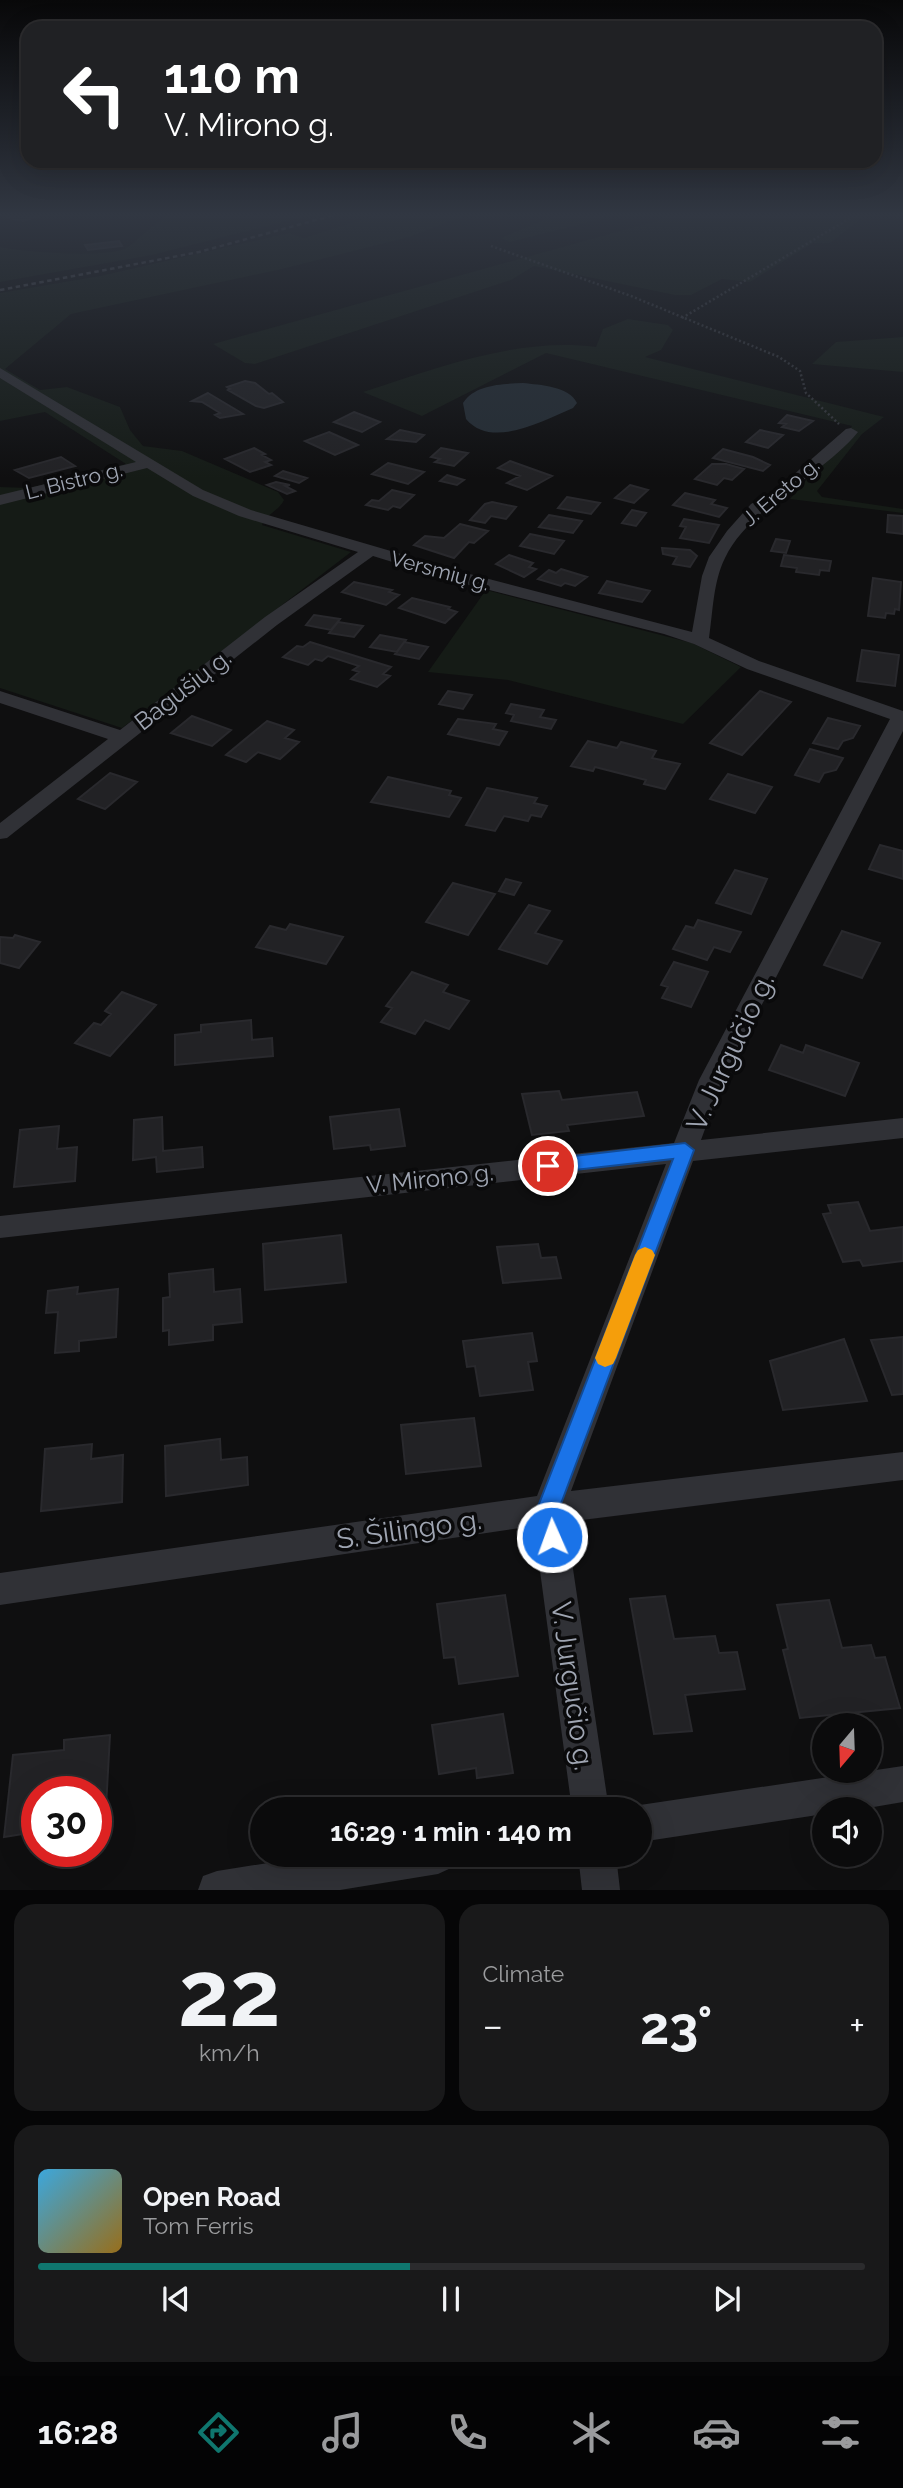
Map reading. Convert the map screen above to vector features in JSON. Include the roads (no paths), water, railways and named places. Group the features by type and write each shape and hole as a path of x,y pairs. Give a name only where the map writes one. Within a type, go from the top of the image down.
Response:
{"street":[{"name":"Versmių g.","path":"0,372 198,493 245,513 370,551 701,640 753,666 902,717"},
{"name":"J. Ereto g.","path":"701,640 710,576 718,557 733,534 757,507 781,493 851,432"},
{"name":"L. Bistro g.","path":"0,500 149,463"},
{"name":"Bagušių g.","path":"0,833 271,621 370,551"},
{"path":"0,697 123,737"},
{"name":"V. Jurgučio g.","path":"589,1797 548,1509 711,1080 902,717"},
{"name":"V. Mirono g.","path":"0,1227 903,1128"},
{"name":"S. Šilingo g.","path":"0,1589 548,1509 903,1466"},
{"path":"652,1822 903,1784"},
{"path":"217,1889 360,1867"},
{"path":"598,1867 601,1889"}]}
